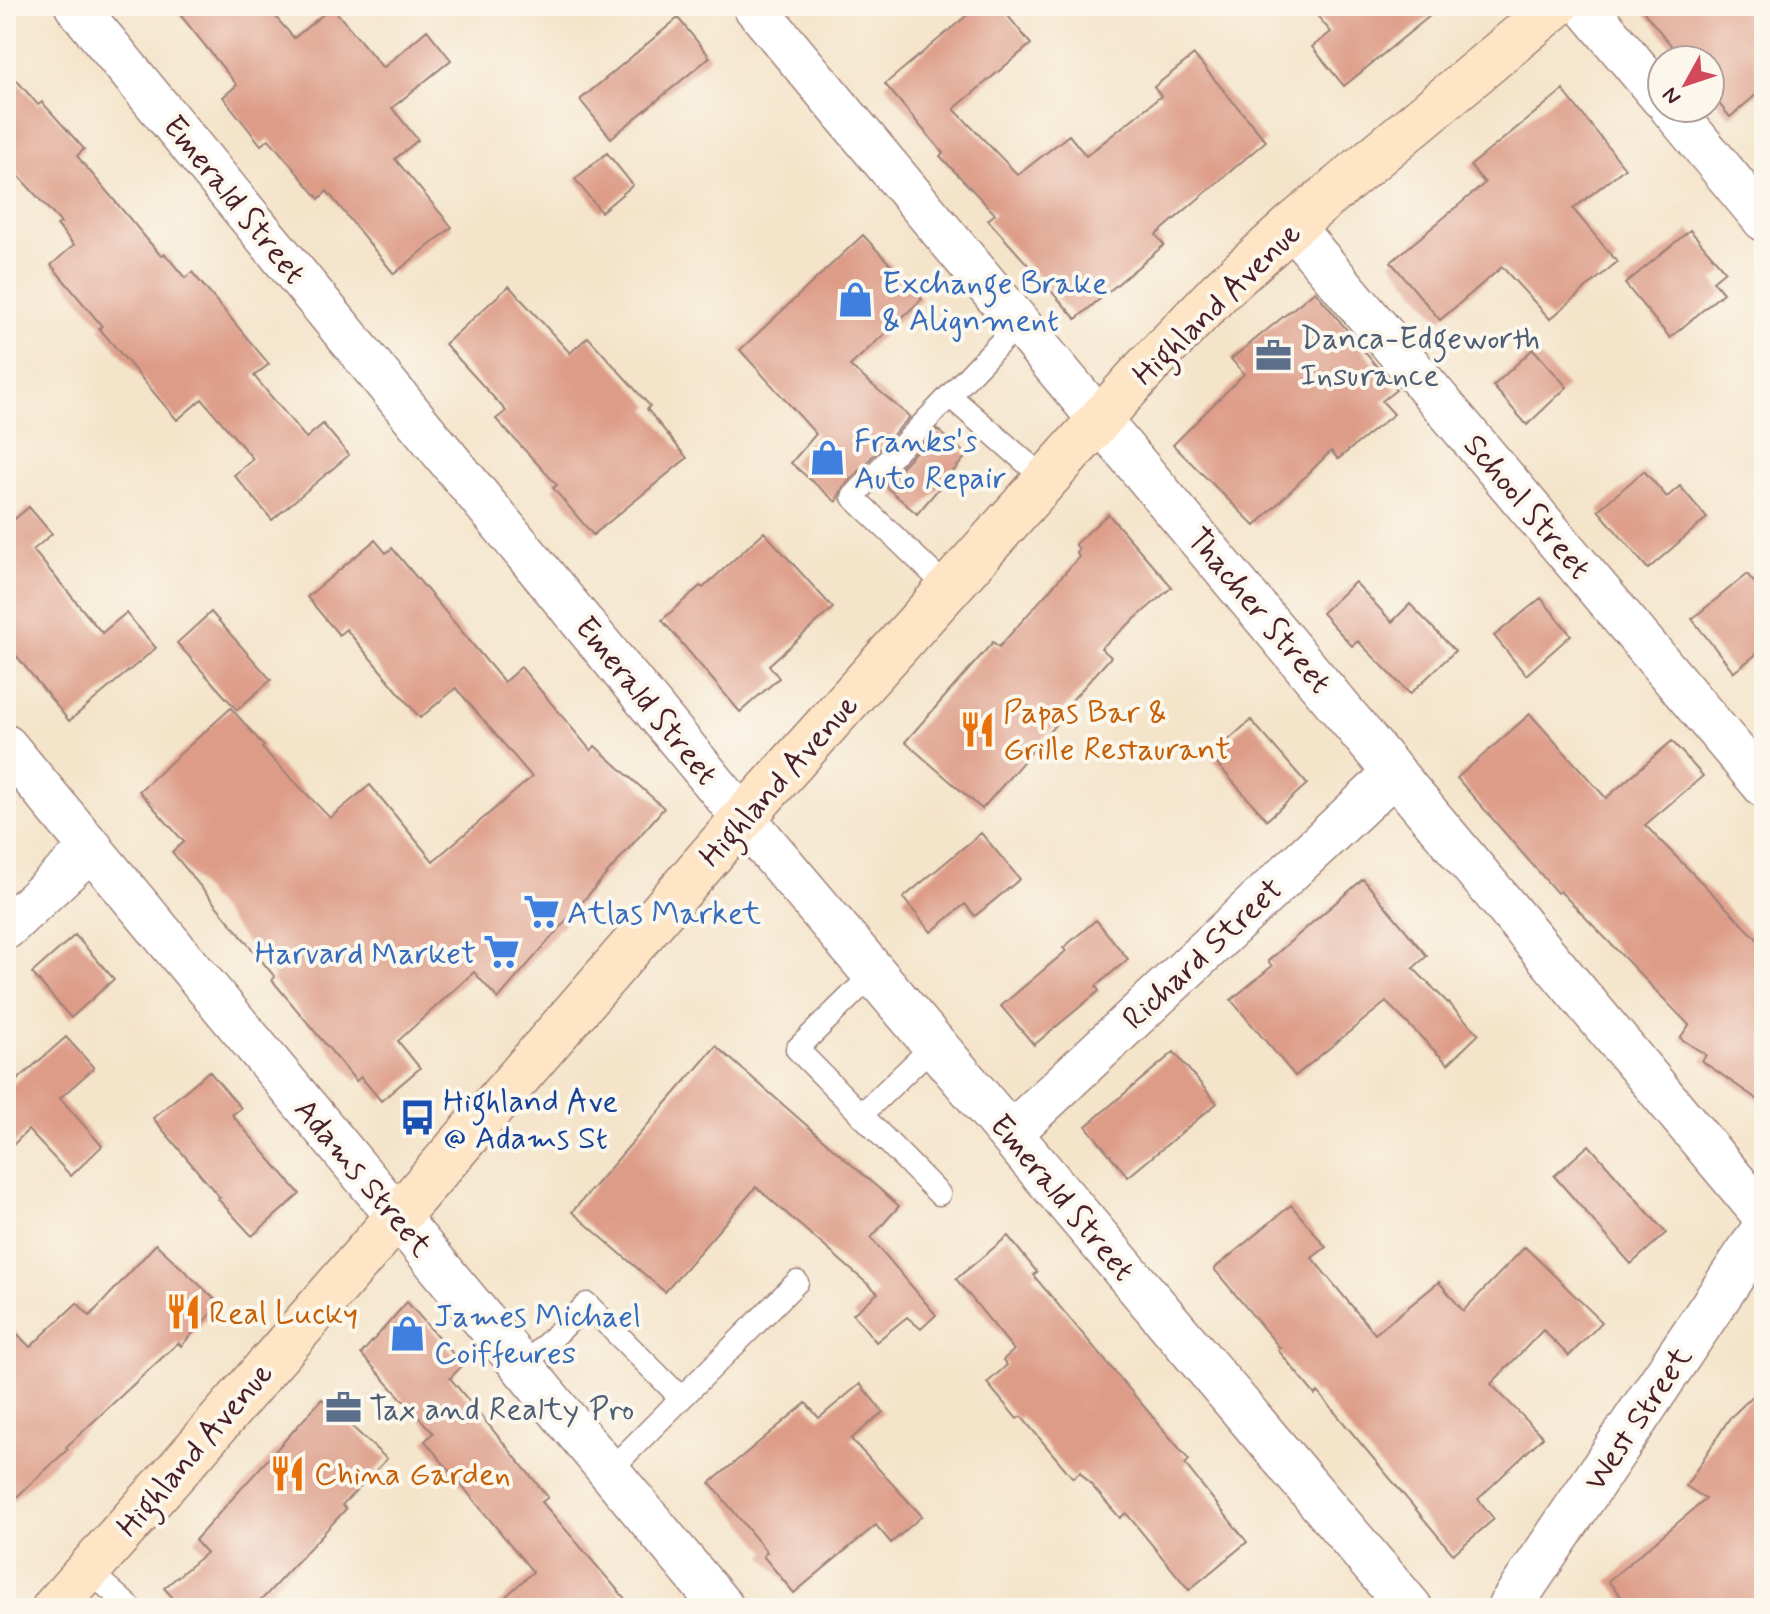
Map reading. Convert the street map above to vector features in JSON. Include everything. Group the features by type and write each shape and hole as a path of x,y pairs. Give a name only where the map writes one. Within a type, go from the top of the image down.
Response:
{"main road":[{"name":"Highland Avenue","path":"54,1608 743,818 1145,369 1221,290 1292,226 1556,6"}],"street":[{"name":"Emerald Street","path":"76,6 743,818 1410,1608"},
{"name":"Thacher Street","path":"754,6 1764,1216"},
{"path":"1585,6 1646,79"},
{"path":"1684,124 1764,220"},
{"name":"School Street","path":"1292,226 1764,786"},
{"name":"Adams Street","path":"6,746 723,1608"},
{"name":"Richard Street","path":"1010,1134 1395,773"},
{"path":"6,928 92,848"},
{"name":"West Street","path":"1509,1608 1764,1229"}],"lane":[{"path":"949,589 853,497 1019,323"},
{"path":"950,396 1047,481"},
{"path":"874,973 797,1049 939,1194"},
{"path":"861,1115 934,1045"},
{"path":"609,1471 797,1282"},
{"path":"523,1367 587,1304 681,1398"},
{"path":"88,1570 131,1608"}],"building":[{"path":"173,6 266,6 294,38 332,7 383,68 427,30 451,60 392,108 418,140 395,159 452,227 394,274 327,191 319,199 269,139 261,145 223,97 237,85"},
{"path":"978,6 1000,6 1031,44 954,109 1018,175 1069,135 1086,156 1161,96 1154,87 1194,55 1266,141 1156,235 1164,245 1076,319 988,220 995,214 940,156 943,153 885,84"},
{"path":"1309,6 1442,6 1344,86 1312,47 1331,32"},
{"path":"1639,6 1764,6 1764,88 1730,117 1726,112 1726,44 1670,44"},
{"path":"678,18 710,57 611,138 580,100"},
{"path":"6,68 38,105 42,102 84,149 77,156 161,256 165,254 185,278 192,272 269,364 254,376 306,438 323,424 349,455 272,520 234,475 253,459 202,399 177,420 99,328 102,326 51,265 74,245 57,225 61,223 6,162"},
{"path":"1563,90 1625,168 1573,209 1617,262 1550,319 1502,267 1440,320 1391,262 1485,183 1470,166"},
{"path":"607,153 633,185 601,212 575,179"},
{"path":"1690,230 1725,271 1713,281 1723,293 1670,338 1625,284"},
{"path":"863,235 922,299 850,366 910,417 843,487 836,502 791,463 816,434 740,350"},
{"path":"509,286 570,353 588,337 650,406 647,409 687,458 593,535 553,488 557,485 496,419 506,411 445,344"},
{"path":"1315,291 1396,390 1382,401 1394,414 1338,459 1331,451 1255,526 1173,445 1244,374 1231,359"},
{"path":"1533,349 1567,387 1527,425 1493,386"},
{"path":"937,429 967,455 917,514 884,485"},
{"path":"1644,471 1667,497 1680,486 1707,518 1648,569 1598,510"},
{"path":"29,507 52,534 33,550 102,633 126,613 156,648 69,721 6,643 6,518 10,523"},
{"path":"1108,514 1172,587 1101,648 1111,657 1053,721 1056,724 982,809 905,742 993,642 999,647 1079,557 1075,544"},
{"path":"764,532 833,608 769,665 779,678 740,712 662,620 700,586 703,588"},
{"path":"375,540 386,553 392,548 504,682 521,667 591,751 595,746 664,808 498,999 474,972 398,1041 420,1068 381,1101 361,1077 356,1081 172,852 184,842 139,791 231,708 264,746 262,748 330,818 370,785 433,861 532,777 456,688 420,718 346,629 339,635 307,597"},
{"path":"1747,574 1764,594 1764,648 1734,672 1692,619"},
{"path":"1355,582 1392,622 1410,604 1455,651 1410,694 1358,641 1352,646 1322,613"},
{"path":"1541,598 1571,635 1526,675 1494,636"},
{"path":"211,612 271,680 237,710 177,643"},
{"path":"1530,714 1606,798 1672,741 1703,776 1645,825 1764,946 1764,1104 1702,1061 1706,1055 1680,1038 1689,1025 1560,891 1557,893 1457,778"},
{"path":"1251,720 1307,784 1267,820 1210,756"},
{"path":"981,833 1020,879 975,916 965,904 931,932 903,898"},
{"path":"1363,879 1427,956 1413,968 1479,1034 1448,1064 1386,1002 1295,1076 1231,1000 1272,966 1268,961"},
{"path":"1096,920 1128,959 1096,986 1099,991 1034,1045 1001,1006 1066,951 1063,948"},
{"path":"75,935 114,979 71,1018 32,973"},
{"path":"66,1037 94,1068 60,1098 102,1146 71,1176 28,1130 6,1152 6,1090"},
{"path":"716,1046 899,1206 871,1238 936,1315 921,1329 907,1317 876,1342 853,1314 878,1293 756,1187 665,1292 572,1212"},
{"path":"1174,1052 1217,1103 1128,1177 1086,1126"},
{"path":"209,1071 241,1108 232,1115 300,1194 252,1236 153,1118"},
{"path":"1589,1145 1666,1233 1631,1264 1554,1176"},
{"path":"1291,1205 1326,1247 1312,1258 1375,1334 1439,1282 1463,1311 1525,1247 1602,1322 1569,1356 1543,1330 1491,1384 1543,1437 1478,1499 1494,1519 1453,1554 1318,1392 1315,1395 1214,1269"},
{"path":"1008,1236 1037,1272 1033,1275 1189,1460 1185,1464 1247,1542 1189,1590 1126,1513 1120,1518 1080,1472 1073,1478 1021,1416 1017,1419 987,1383 1007,1365 1003,1360 1014,1350 956,1279"},
{"path":"156,1244 220,1304 181,1346 178,1343 6,1507 6,1322 30,1347 77,1303 90,1316"},
{"path":"407,1302 463,1365 450,1378 548,1497 542,1502 633,1608 493,1608 533,1572 425,1441 433,1433 361,1354"},
{"path":"860,1384 883,1412 851,1439 922,1516 891,1543 876,1525 794,1593 763,1556 767,1552 710,1483 806,1403 819,1418"},
{"path":"1764,1385 1764,1608 1631,1608 1608,1581 1706,1499 1686,1486 1729,1419"},
{"path":"322,1399 387,1459 342,1505 346,1509 254,1608 182,1608 164,1588 206,1553 195,1540"}],"place":[{"name":"Exchange Brake & Alignment","path":"856,300"},
{"name":"Danca-Edgeworth Insurance","path":"1274,355"},
{"name":"Franks's Auto Repair","path":"828,458"},
{"name":"Papas Bar & Grille Restaurant","path":"977,729"},
{"name":"Atlas Market","path":"541,912"},
{"name":"Harvard Market","path":"502,952"},
{"name":"Highland Ave @ Adams St","path":"417,1118"},
{"name":"Real Lucky","path":"183,1312"},
{"name":"James Michael Coiffeures","path":"408,1333"},
{"name":"Tax and Realty Pro","path":"343,1408"},
{"name":"China Garden","path":"288,1473"}]}
